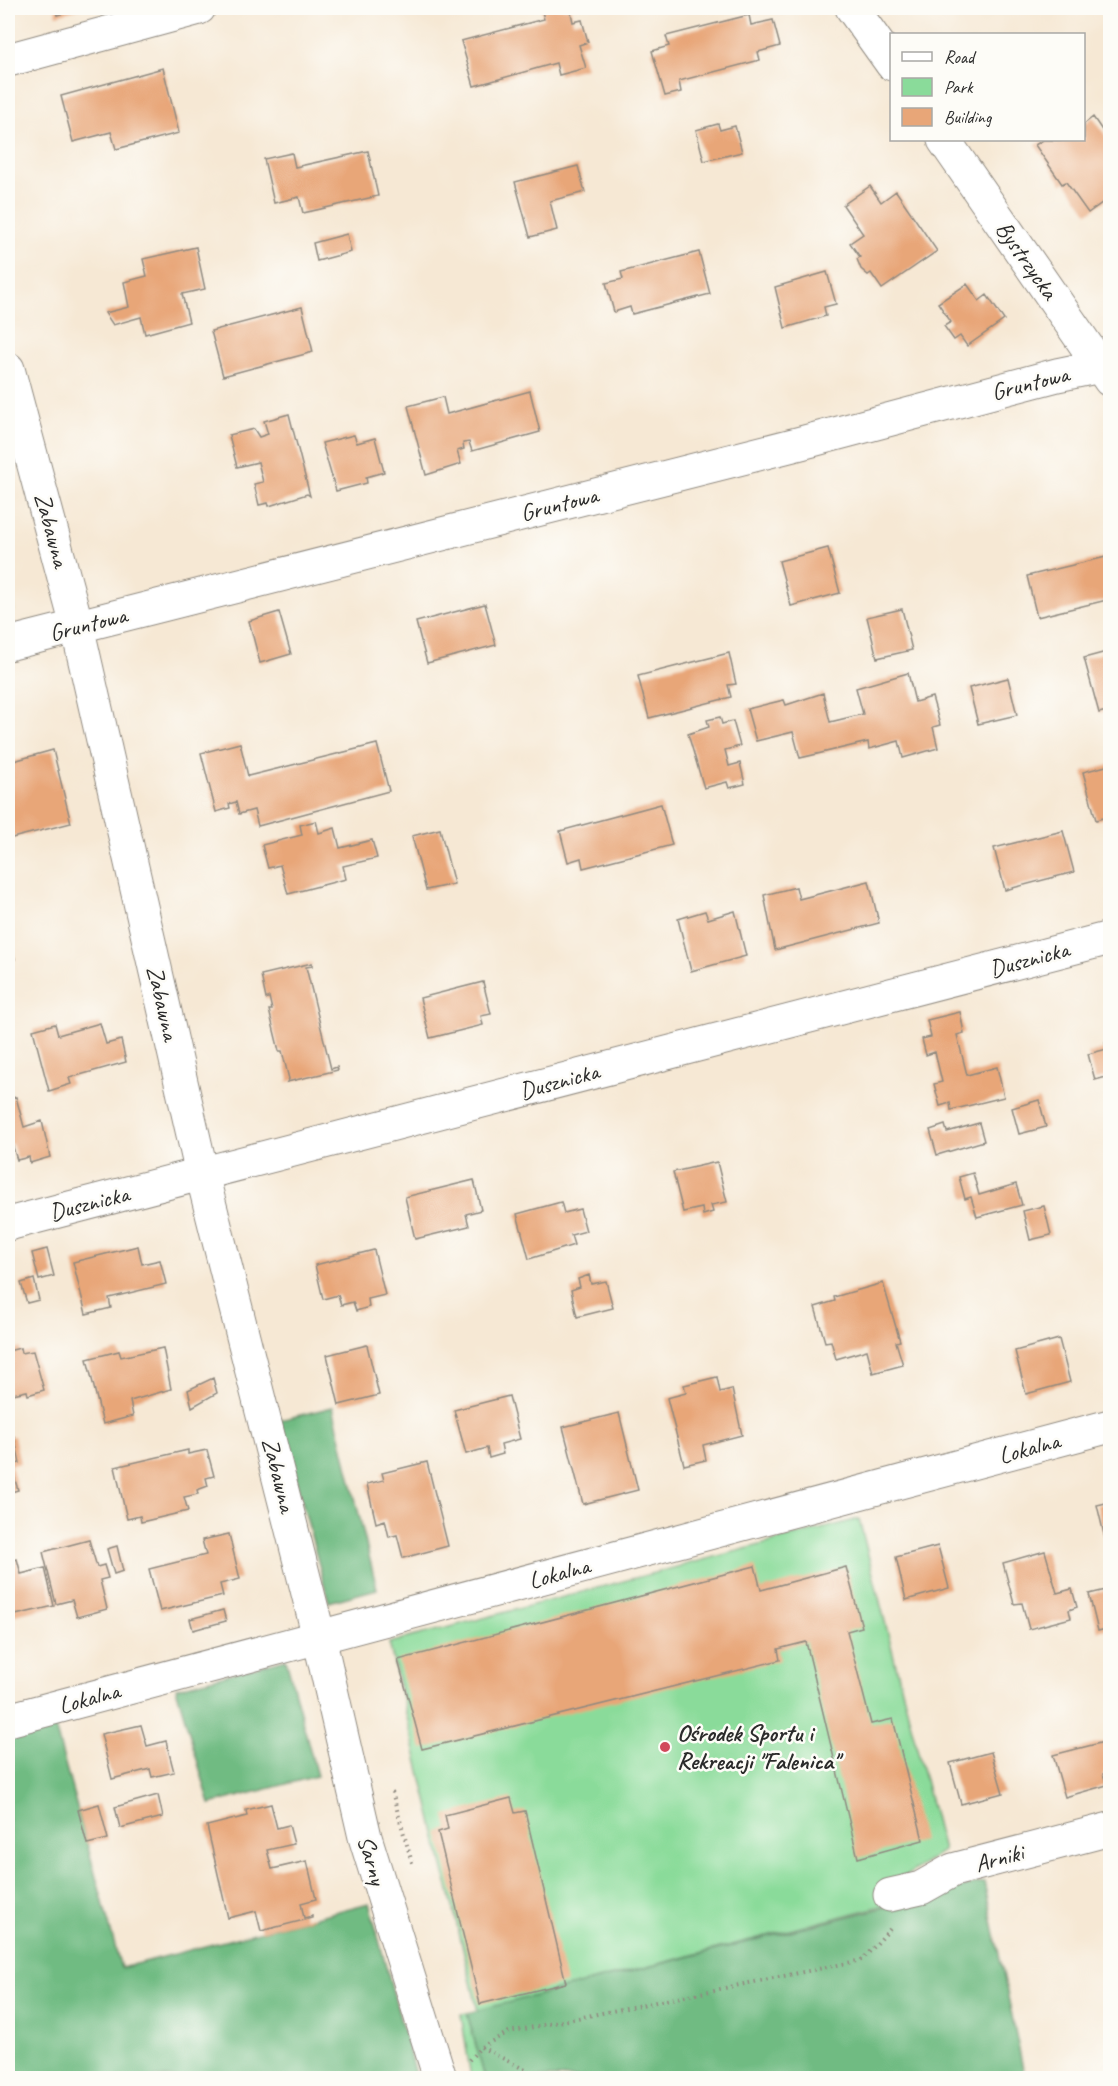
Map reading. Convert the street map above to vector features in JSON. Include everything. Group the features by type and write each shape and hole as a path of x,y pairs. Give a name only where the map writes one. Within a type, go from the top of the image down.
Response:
{"street":[{"path":"8,60 199,8"},
{"path":"852,8 890,63"},
{"name":"Bystrzycka","path":"945,141 1107,370"},
{"name":"Zabawna","path":"8,369 77,626 202,1174 319,1637"},
{"name":"Gruntowa","path":"8,644 801,443 1057,375 1107,370"},
{"name":"Dusznicka","path":"8,1224 1110,938"},
{"name":"Lokalna","path":"8,1720 1110,1426"},
{"name":"Sarny","path":"319,1637 365,1837 451,2069"},
{"name":"Arniki","path":"890,1895 921,1888 953,1870 1110,1829"}],"path":[{"path":"392,1789 413,1868"},
{"path":"451,2069 463,2067 481,2047 509,2032 862,1960 906,1911 921,1888"},
{"path":"481,2047 541,2079"}],"shaded area":[{"path":"8,580 16,611 8,613"}],"green space":[{"path":"333,1407 377,1589 329,1602 280,1420"},
{"name":"Ośrodek Sportu i Rekreacji \"Falenica\"","path":"859,1519 943,1851 900,1880 893,1903 478,2011 389,1643"},
{"path":"286,1659 317,1776 210,1804 176,1688"},
{"path":"53,1720 121,1968 369,1903 416,2078 8,2078 8,1732"},
{"path":"984,1882 1025,2078 485,2078 467,2013"},
{"path":"467,2013 485,2078 471,2078 461,2014"}],"building":[{"path":"55,8 82,8 57,15"},
{"path":"541,8 570,8 573,22 582,20 588,42 579,45 586,68 559,75 556,63 474,86 461,41 544,19"},
{"path":"749,15 751,25 773,20 780,46 758,52 760,60 679,81 681,92 665,96 652,51 669,46 666,36"},
{"path":"163,68 179,133 116,149 111,132 73,142 61,96"},
{"path":"1093,117 1110,142 1110,197 1088,213 1066,182 1062,184 1035,145 1041,141 1085,141 1085,123"},
{"path":"718,124 720,130 735,126 742,152 704,161 696,130"},
{"path":"368,151 378,196 303,213 299,197 274,203 264,159 292,153 295,167"},
{"path":"578,166 585,192 550,201 557,230 530,237 515,182"},
{"path":"870,186 881,202 896,191 937,251 882,289 871,273 868,275 861,269 857,259 860,257 850,243 863,234 843,205"},
{"path":"347,234 351,252 317,261 313,243"},
{"path":"196,247 205,289 182,294 189,322 145,334 141,317 113,325 105,313 129,307 124,282 147,276 143,259"},
{"path":"699,252 710,294 632,314 630,307 614,312 606,283 623,279 621,272"},
{"path":"827,272 836,304 824,307 826,316 785,328 775,287"},
{"path":"967,284 979,301 987,295 1004,320 967,346 960,336 954,340 944,326 951,322 938,303"},
{"path":"302,307 313,352 223,376 211,331"},
{"path":"530,391 540,432 472,451 469,442 463,443 464,449 457,451 461,464 426,475 408,406 443,397 447,414"},
{"path":"289,414 310,496 307,494 269,506 268,503 259,505 254,484 263,482 258,462 237,467 229,435 254,429 259,437 268,434 264,421"},
{"path":"354,435 357,443 375,438 384,472 366,477 367,483 336,491 322,443"},
{"path":"828,548 840,593 791,606 779,561"},
{"path":"1110,556 1110,588 1104,589 1107,600 1037,617 1027,576"},
{"path":"485,604 496,645 427,663 416,622"},
{"path":"902,609 912,650 877,658 867,617"},
{"path":"279,612 291,654 260,663 249,621"},
{"path":"1110,651 1110,710 1099,713 1084,658"},
{"path":"729,653 736,684 728,685 731,697 649,718 638,676"},
{"path":"908,673 915,702 932,697 940,725 933,727 938,748 903,758 899,741 869,749 868,742 800,758 793,732 756,741 747,709 784,700 786,705 823,693 830,722 863,714 856,688"},
{"path":"1008,678 1017,715 978,724 969,688"},
{"path":"720,717 722,724 733,721 740,746 725,750 729,766 740,763 745,784 729,788 727,782 704,788 688,734 709,727 707,720"},
{"path":"240,743 248,776 377,744 389,791 258,826 254,810 239,814 236,802 229,804 230,808 216,812 201,753"},
{"path":"53,750 71,823 8,839 8,756 10,762"},
{"path":"1110,765 1110,816 1096,820 1083,772"},
{"path":"661,804 672,845 583,868 581,858 568,862 560,831"},
{"path":"316,821 319,833 335,828 340,848 372,840 377,858 343,866 346,879 288,894 280,865 268,868 262,845 302,835 300,825"},
{"path":"440,829 454,884 426,890 412,836"},
{"path":"1063,831 1074,872 1005,890 994,848"},
{"path":"869,881 879,923 775,950 764,895 796,887 799,899"},
{"path":"705,911 708,919 735,911 746,956 691,971 678,919"},
{"path":"8,934 15,959 8,961"},
{"path":"312,963 312,966 306,967 331,1069 337,1067 338,1070 287,1082 289,1079 282,1051 279,1051 269,1010 272,1010 269,997 266,999 261,975"},
{"path":"483,982 491,1014 481,1016 483,1025 430,1038 420,998"},
{"path":"960,1012 964,1033 957,1035 967,1075 997,1067 1004,1097 951,1110 950,1103 940,1106 934,1084 942,1082 935,1052 926,1055 922,1039 931,1037 927,1020"},
{"path":"100,1023 106,1044 121,1040 126,1062 69,1078 71,1084 49,1091 33,1030 55,1024 58,1035"},
{"path":"1110,1040 1110,1076 1095,1080 1088,1054 1107,1049 1105,1042"},
{"path":"16,1097 24,1127 42,1121 50,1157 30,1163 29,1157 17,1160 12,1144 8,1145 8,1099"},
{"path":"1039,1100 1046,1127 1019,1134 1012,1108"},
{"path":"979,1123 984,1141 937,1155 930,1130 945,1125 947,1132"},
{"path":"717,1162 727,1202 711,1205 713,1212 703,1215 702,1208 683,1212 673,1172"},
{"path":"973,1173 979,1195 1016,1184 1022,1205 977,1217 971,1197 965,1199 959,1177"},
{"path":"474,1180 481,1210 466,1214 469,1226 415,1239 405,1197"},
{"path":"561,1202 564,1213 580,1209 586,1231 571,1235 574,1245 529,1259 517,1214"},
{"path":"1044,1206 1051,1235 1030,1240 1023,1211"},
{"path":"138,1246 142,1264 160,1260 166,1284 109,1298 111,1308 86,1314 73,1262"},
{"path":"47,1249 54,1276 39,1280 32,1253"},
{"path":"374,1250 385,1295 368,1299 369,1307 356,1311 353,1302 341,1305 338,1295 323,1299 315,1265"},
{"path":"589,1275 591,1284 606,1281 613,1308 577,1317 571,1290 580,1287 578,1279"},
{"path":"34,1279 39,1300 27,1303 21,1283"},
{"path":"883,1283 900,1341 896,1342 903,1365 873,1373 867,1350 836,1359 831,1341 825,1342 815,1307 835,1301 834,1297"},
{"path":"1059,1339 1070,1382 1026,1394 1015,1351"},
{"path":"367,1345 379,1395 339,1405 327,1355"},
{"path":"20,1348 21,1353 33,1351 44,1390 28,1395 27,1391 8,1395 8,1351"},
{"path":"163,1348 171,1389 130,1401 133,1416 103,1424 87,1359 119,1351 121,1357"},
{"path":"717,1377 720,1392 732,1389 742,1435 703,1445 706,1460 684,1465 667,1398 686,1393 684,1385"},
{"path":"213,1378 217,1393 192,1407 188,1390"},
{"path":"509,1396 520,1439 501,1444 503,1454 489,1458 487,1448 466,1454 454,1410"},
{"path":"619,1413 638,1490 583,1504 563,1427"},
{"path":"14,1436 20,1463 8,1466 8,1437"},
{"path":"188,1450 188,1454 207,1450 214,1476 206,1478 208,1486 197,1490 198,1494 184,1497 188,1511 141,1522 140,1516 127,1519 115,1467"},
{"path":"427,1462 448,1546 403,1558 397,1535 389,1537 385,1520 376,1523 367,1484 384,1480 382,1473"},
{"path":"11,1466 18,1490 8,1493 8,1467"},
{"path":"1110,1502 1110,1547 1107,1547 1097,1505"},
{"path":"229,1534 240,1579 220,1584 223,1596 160,1611 149,1569 206,1555 202,1540"},
{"path":"89,1540 97,1567 104,1565 108,1578 100,1580 107,1609 77,1617 72,1600 56,1604 43,1552"},
{"path":"117,1546 123,1571 114,1574 107,1549"},
{"path":"938,1546 949,1588 906,1600 896,1557"},
{"path":"1045,1551 1057,1593 1072,1589 1077,1607 1069,1610 1071,1618 1029,1629 1022,1603 1014,1604 1003,1563"},
{"path":"17,1559 21,1574 45,1568 54,1606 11,1616 8,1604 8,1561"},
{"path":"755,1566 761,1590 846,1567 862,1627 847,1631 871,1724 893,1719 923,1840 858,1858 806,1642 778,1649 780,1660 422,1749 398,1660"},
{"path":"1110,1589 1110,1628 1098,1631 1089,1594"},
{"path":"223,1610 226,1621 193,1630 190,1619"},
{"path":"141,1725 147,1746 166,1741 174,1772 152,1777 150,1769 112,1779 101,1734"},
{"path":"1104,1742 1110,1764 1110,1772 1103,1774 1107,1785 1065,1797 1053,1755"},
{"path":"991,1752 1003,1793 961,1804 950,1763"},
{"path":"158,1795 163,1817 120,1828 115,1807"},
{"path":"511,1798 515,1813 525,1811 566,1983 480,2004 438,1832 448,1829 445,1815"},
{"path":"99,1804 108,1839 87,1844 78,1810"},
{"path":"271,1804 277,1828 289,1825 294,1844 267,1850 272,1869 307,1861 316,1899 301,1903 304,1918 312,1916 312,1918 261,1931 256,1911 228,1918 207,1826 247,1816 246,1810"}],"place":[{"name":"Ośrodek Sportu i Rekreacji \"Falenica\"","path":"665,1747"}]}
